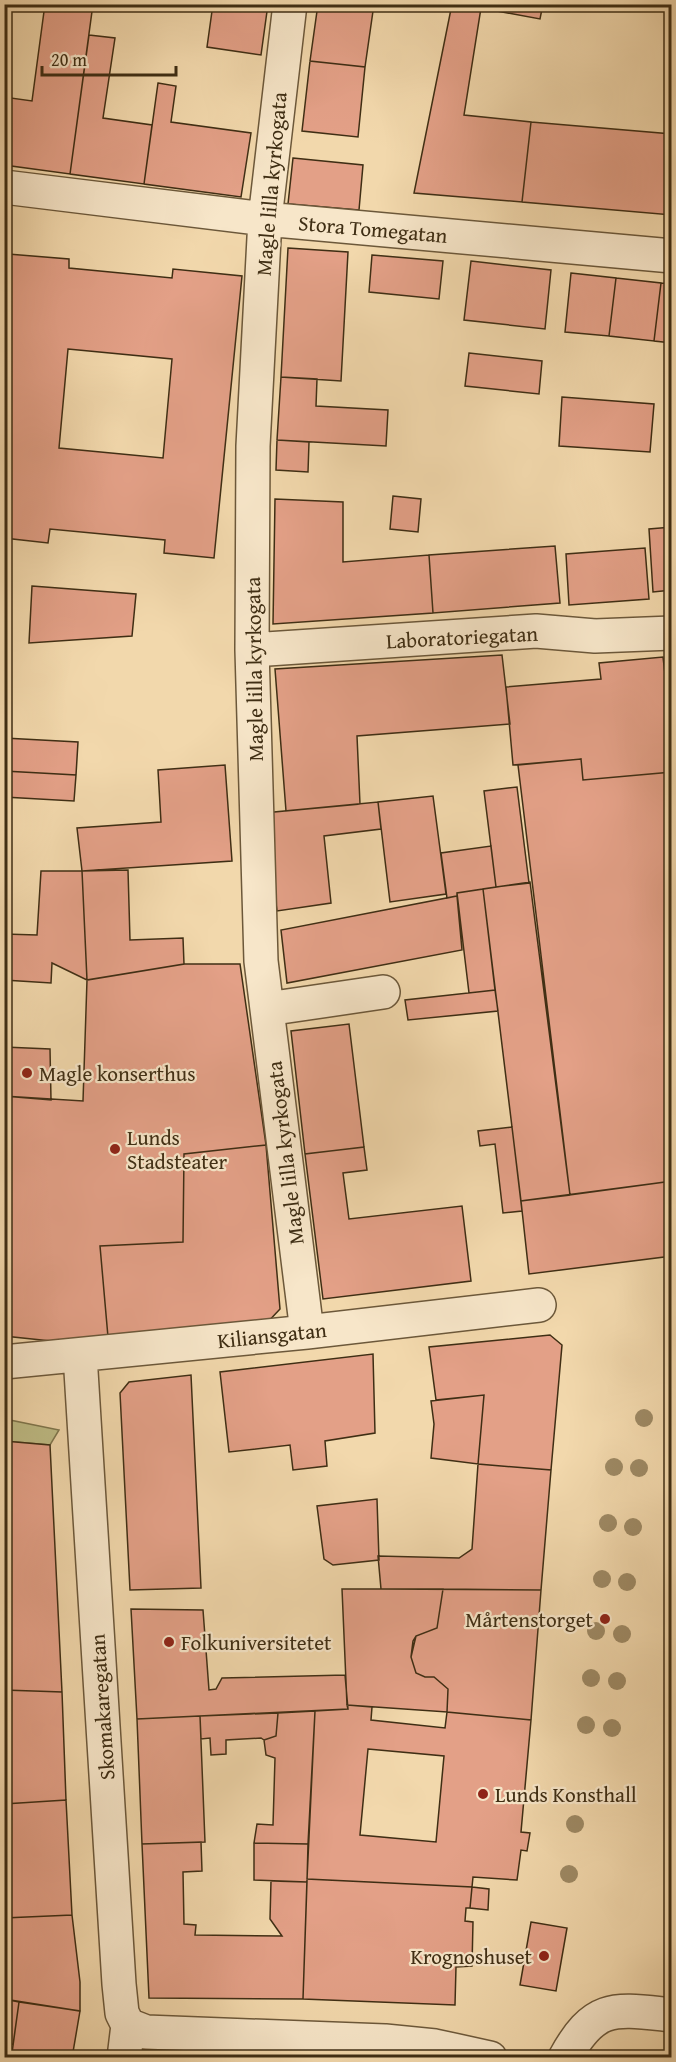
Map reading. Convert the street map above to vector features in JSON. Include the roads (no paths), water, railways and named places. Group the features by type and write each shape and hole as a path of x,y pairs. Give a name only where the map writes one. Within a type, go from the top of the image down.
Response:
{"street":[{"name":"Magle lilla kyrkogata","path":"290,4 265,219 254,446 252,650 261,962 307,1332"},
{"name":"Stora Tomegatan","path":"4,187 265,219 672,256"},
{"name":"Laboratoriegatan","path":"252,650 536,631 595,636 672,633"},
{"path":"267,1009 383,992"},
{"name":"Kiliansgatan","path":"4,1362 307,1332 539,1305"},
{"name":"Skomakaregatan","path":"80,1355 119,1984 122,2013 128,2025 124,2058"},
{"path":"566,2058 578,2034 599,2015 628,2011 672,2015"},
{"path":"128,2025 146,2032 385,2041 435,2046 490,2058"}],"place":[{"name":"Magle konserthus","path":"27,1073"},
{"name":"Lunds Stadsteater","path":"115,1149"},
{"name":"Mårtenstorget","path":"605,1619"},
{"name":"Folkuniversitetet","path":"169,1642"},
{"name":"Lunds Konsthall","path":"483,1794"},
{"name":"Krognoshuset","path":"544,1956"}]}
